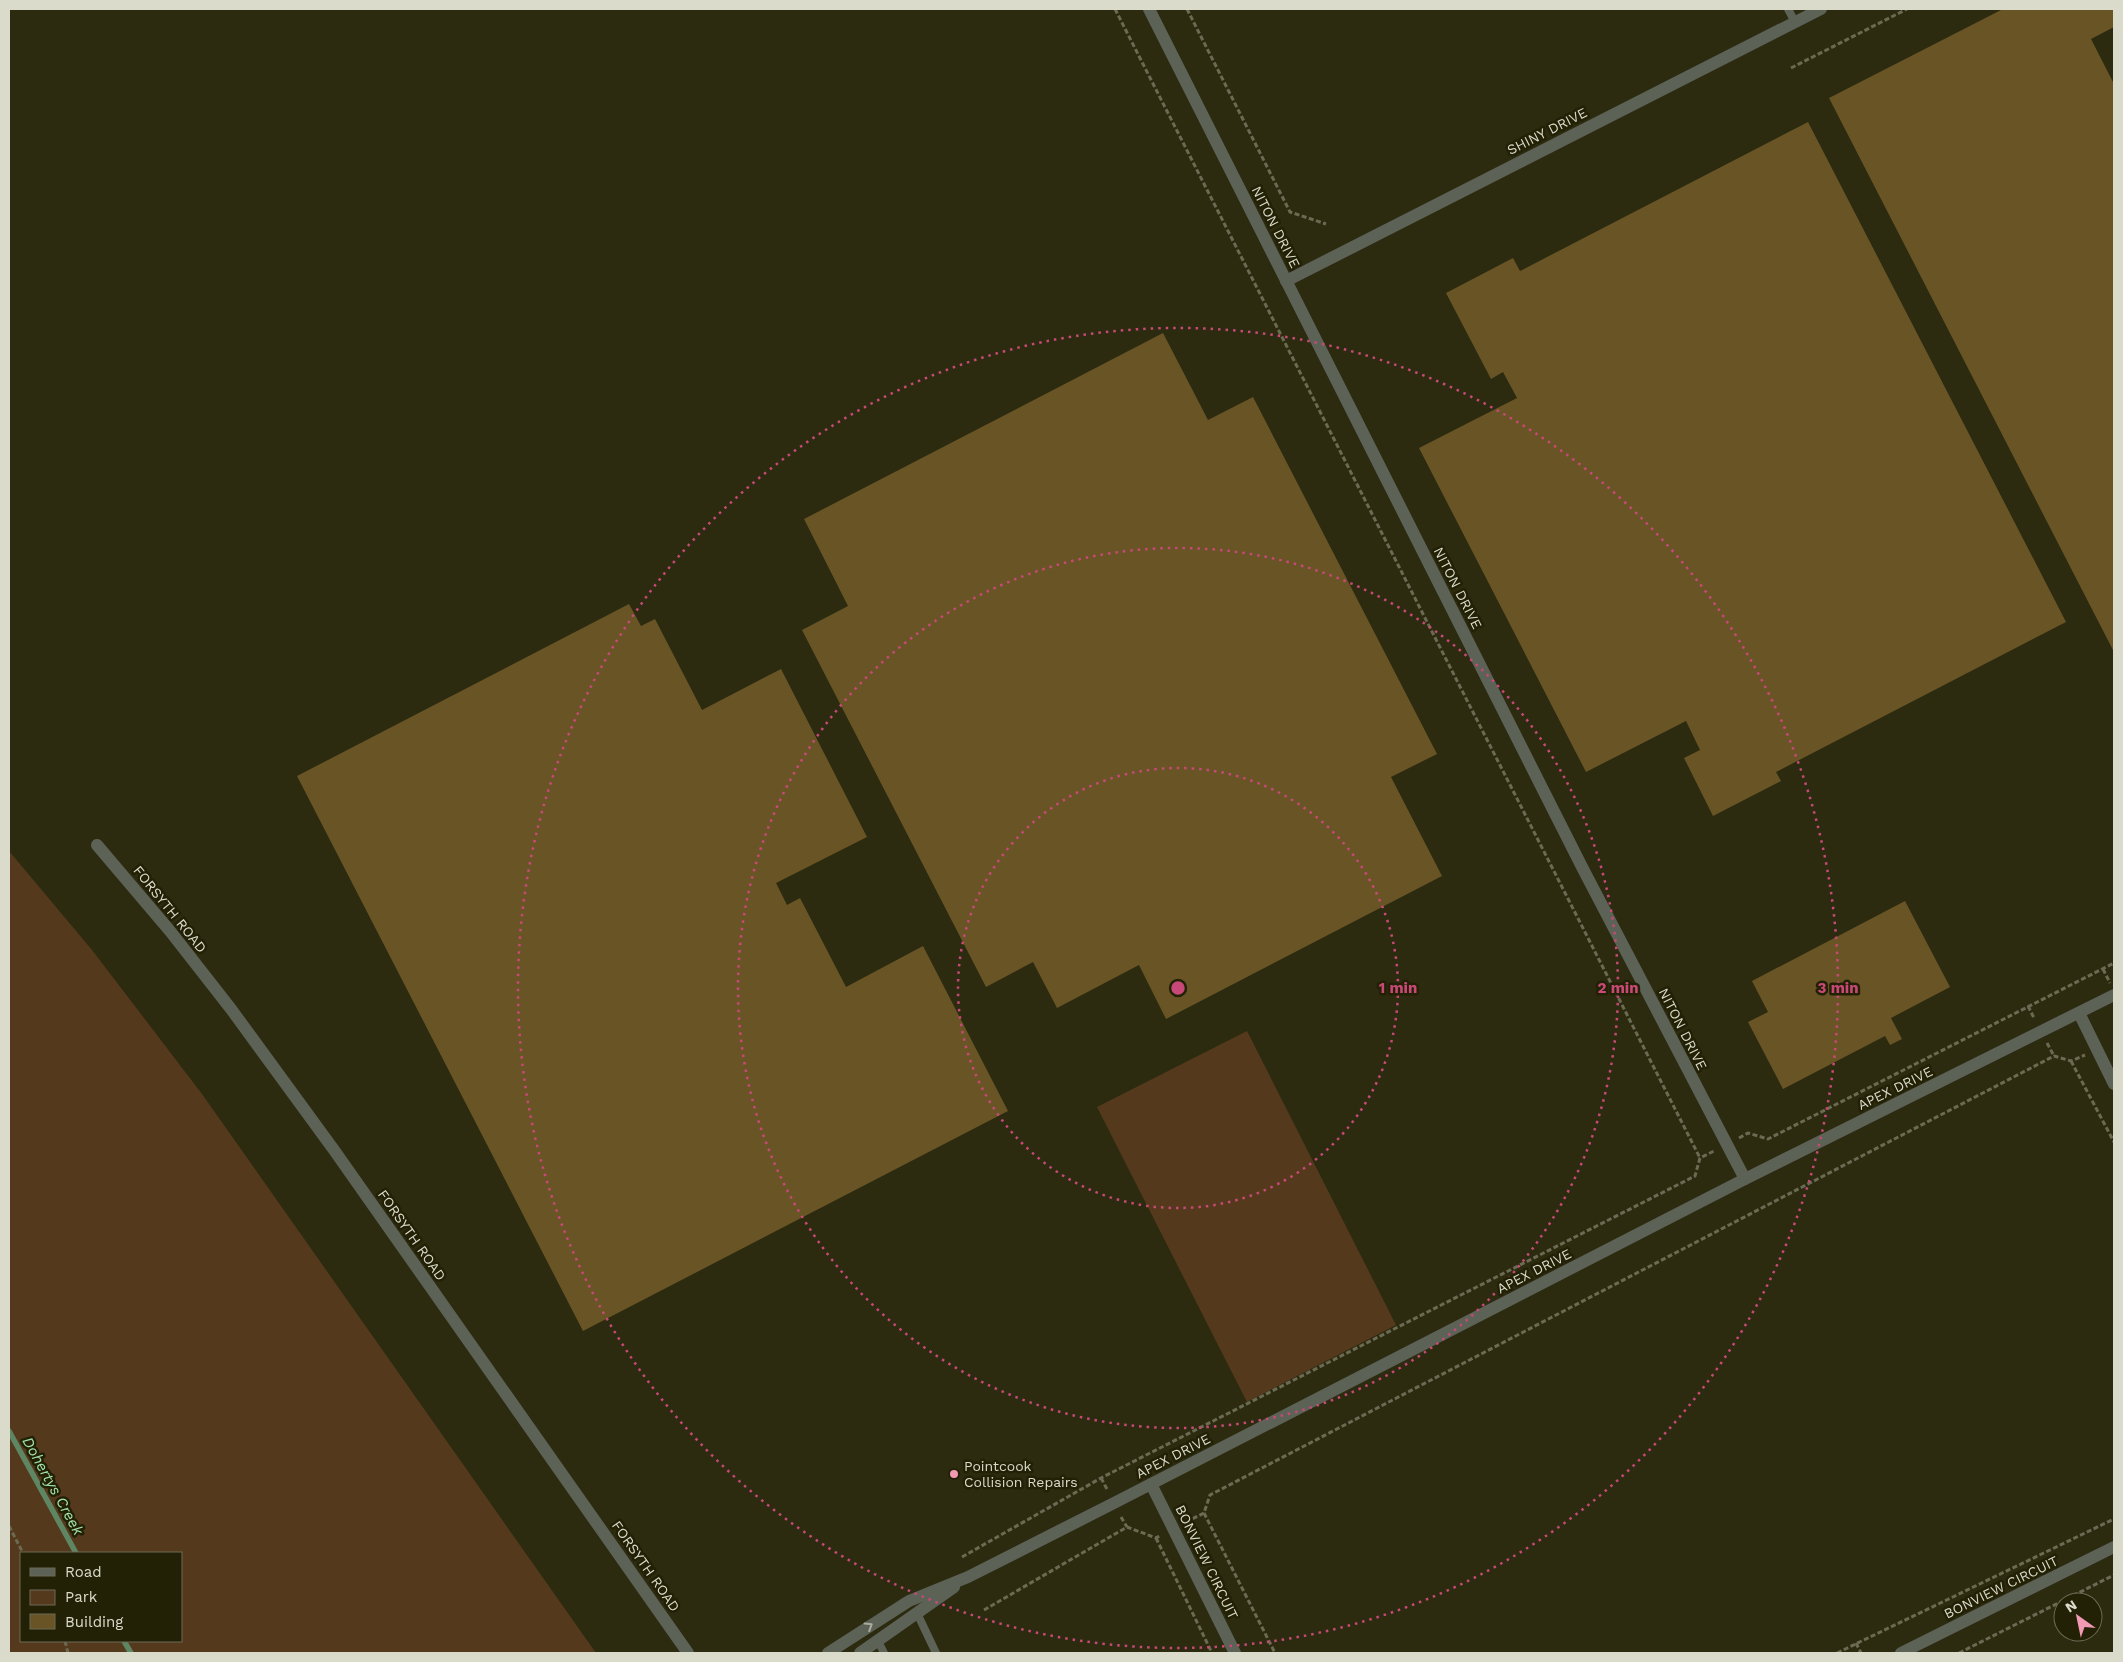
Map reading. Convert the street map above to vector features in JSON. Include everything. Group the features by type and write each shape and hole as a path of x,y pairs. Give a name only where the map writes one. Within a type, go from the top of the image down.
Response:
{"street":[{"name":"NITON DRIVE","path":"1149,9 1578,858 1745,1180"},
{"name":"SHINY DRIVE","path":"1286,281 1822,9"},
{"name":"FORSYTH ROAD","path":"97,845 176,939 288,1088 688,1653"},
{"name":"APEX DRIVE","path":"828,1653 909,1601 968,1577 1745,1180 2114,995"},
{"path":"2079,1013 2114,1084"},
{"name":"BONVIEW CIRCUIT","path":"1151,1484 1235,1653"},
{"name":"BONVIEW CIRCUIT","path":"1901,1653 2114,1547"},
{"name":"APEX DRIVE","path":"860,1653 968,1577"}],"lane":[{"path":"1788,9 1794,22"},
{"path":"917,1613 936,1653"},
{"path":"878,1640 884,1653"}],"path":[{"path":"962,1557 1101,1478 1695,1176 1700,1158 1114,9"},
{"path":"1187,9 1290,212 1326,224"},
{"path":"1791,68 1907,9"},
{"path":"1700,1158 1748,1133 1768,1139 2114,963"},
{"path":"1156,1538 1204,1513 1210,1495 2054,1056 2072,1061 2096,1049"},
{"path":"2072,1061 2114,1142"},
{"path":"1204,1513 1275,1653"},
{"path":"1837,1653 2114,1519"},
{"path":"9,1526 22,1552"},
{"path":"984,1610 1127,1527 1156,1538 1212,1653"},
{"path":"1959,1653 2114,1575"},
{"path":"1856,1643 1861,1653"}],"green space":[{"path":"9,851 92,950 202,1094 596,1653 9,1653"},
{"path":"1247,1031 1396,1325 1247,1402 1097,1107"}],"building":[{"path":"2003,9 2113,9 2114,12 2114,27 2091,39 2114,84 2114,652 1829,98"},
{"path":"1808,122 2066,622 1776,772 1781,781 1713,816 1684,758 1700,750 1686,721 1586,772 1419,448 1517,398 1503,372 1491,379 1446,293 1513,258 1520,271"},
{"path":"1163,333 1208,420 1253,397 1437,754 1391,777 1442,876 1166,1019 1139,965 1057,1008 1033,962 986,987 802,630 848,606 804,519"},
{"path":"629,604 641,626 655,619 702,710 781,669 867,837 776,883 787,905 800,898 846,987 923,946 1008,1111 583,1331 297,776"},
{"path":"1905,901 1950,987 1891,1018 1902,1039 1890,1045 1885,1036 1783,1089 1748,1022 1768,1012 1752,981"}],"waterway":[{"name":"Dohertys Creek","path":"9,1431 75,1552"},
{"name":"Dohertys Creek","path":"125,1642 131,1653"}],"place":[{"name":"Pointcook Collision Repairs","path":"954,1474"}]}
